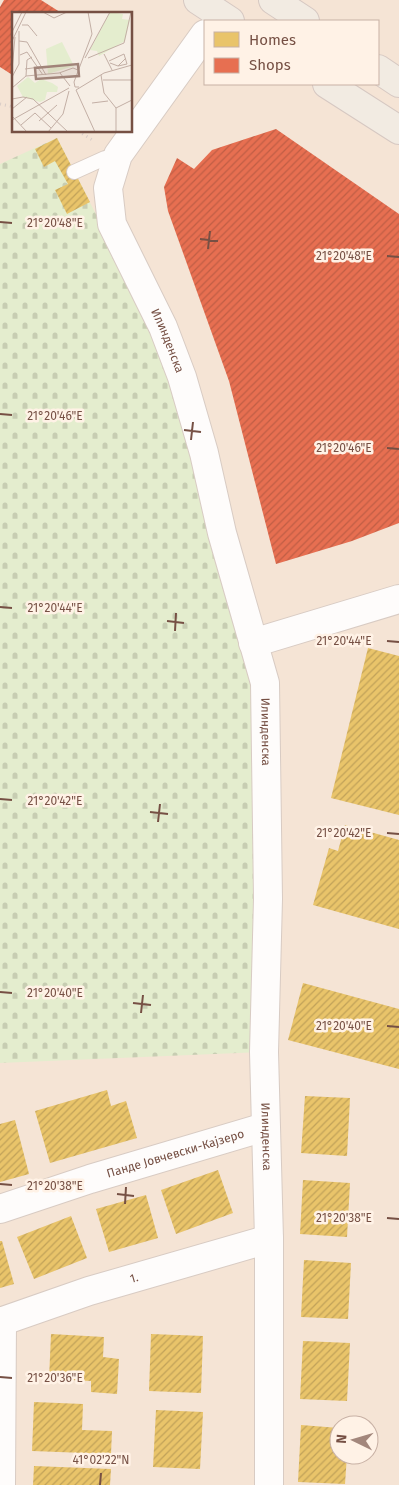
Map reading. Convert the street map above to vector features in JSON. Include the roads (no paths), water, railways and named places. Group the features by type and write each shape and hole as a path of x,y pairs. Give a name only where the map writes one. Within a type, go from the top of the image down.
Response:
{"main road":[{"path":"198,0 215,20"},
{"path":"273,0 303,20"},
{"path":"379,70 399,83"},
{"path":"329,85 399,130"}],"street":[{"name":"Илинденска","path":"204,40 118,155 108,188 112,224 163,327 182,377 265,683 268,899 264,1052 269,1239 269,1485"},
{"path":"253,643 399,599"},
{"name":"Панде Јовчевски-Кајзеро","path":"0,1209 90,1179 265,1127"},
{"name":"1.","path":"1,1322 89,1292 269,1239"},
{"path":"1,1322 1,1485"}],"lane":[{"path":"74,172 118,155"}]}
